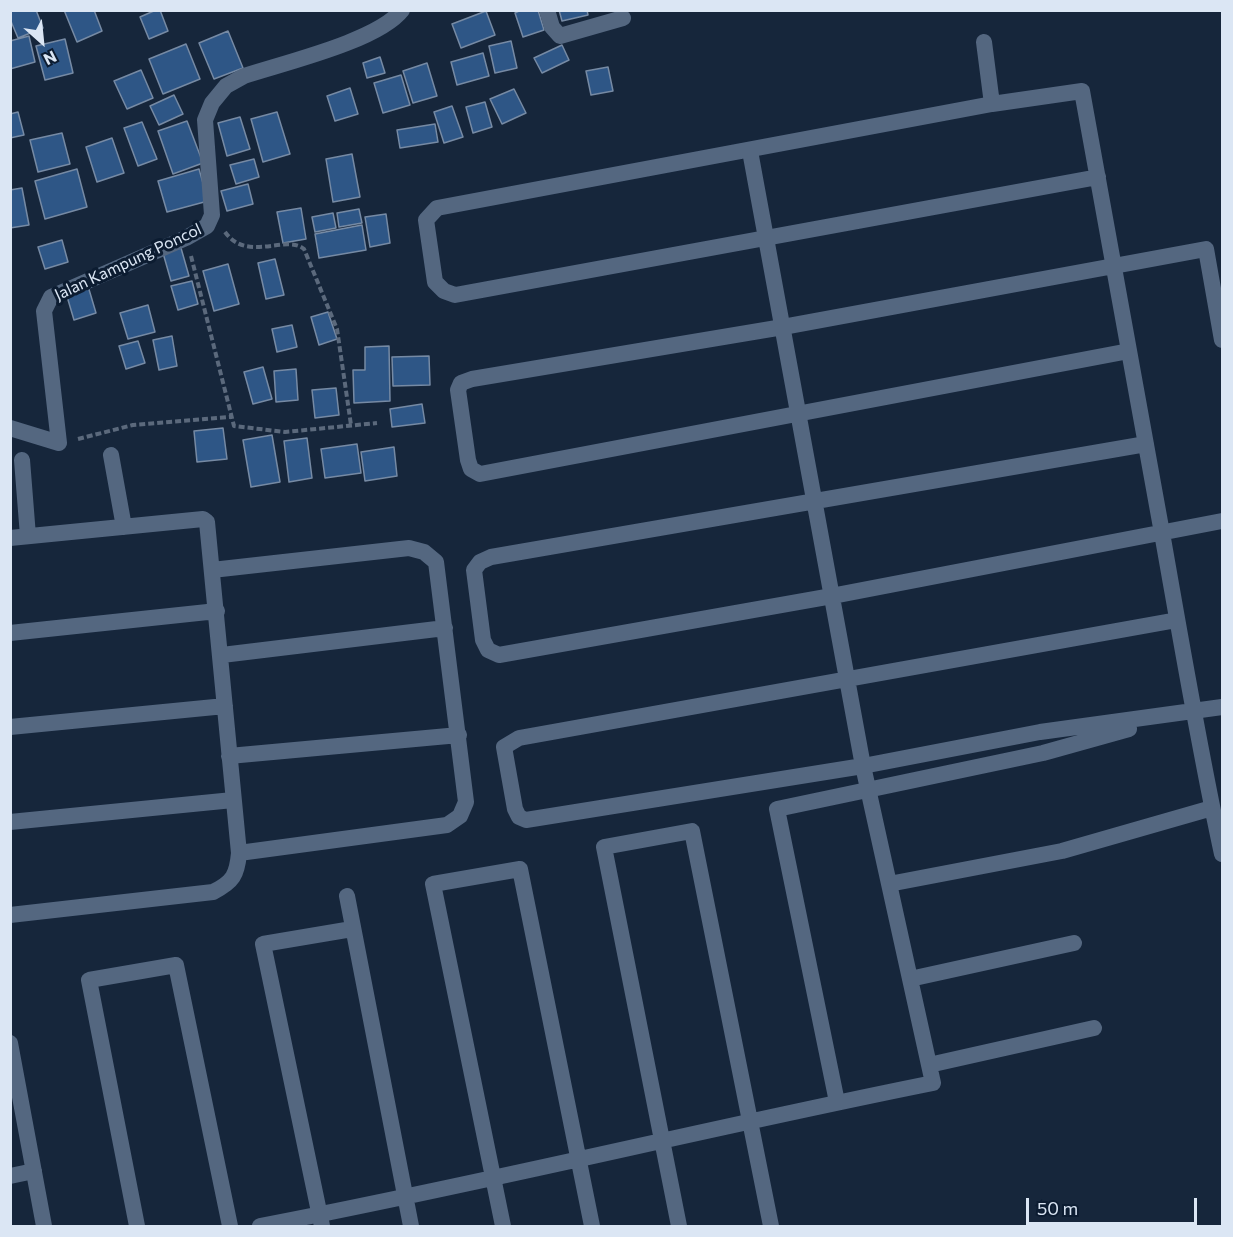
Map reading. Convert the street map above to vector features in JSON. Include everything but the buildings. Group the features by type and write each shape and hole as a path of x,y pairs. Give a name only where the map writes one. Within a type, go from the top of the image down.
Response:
{"street":[{"name":"Jalan Kampung Poncol","path":"59,443 44,311 46,303 51,297 186,238 207,226 212,215 205,120 212,103 226,86 244,76 364,37 392,21 402,10"},
{"path":"547,10 555,32 560,36 623,18"},
{"path":"984,42 992,104"},
{"path":"1098,177 455,295 444,291 435,282 426,220 437,208 992,104 1082,91 1098,177 1162,532 1177,620 1222,854"},
{"path":"260,1227 321,1221 405,1199 749,1120 933,1083 863,766 750,151"},
{"path":"1129,351 480,474 471,469 468,460 458,390 461,383 783,327 1206,249 1222,340"},
{"path":"10,428 59,443"},
{"path":"1146,444 491,557 480,562 474,570 483,640 488,650 499,655 832,596 1222,520"},
{"path":"111,455 124,527"},
{"path":"22,460 28,537"},
{"path":"10,538 203,519 209,529 239,853 237,873 230,884 213,892 10,915"},
{"path":"212,570 409,548 424,552 436,562 466,802 460,816 447,825 239,853"},
{"path":"10,633 217,611"},
{"path":"1177,620 847,678 511,741 504,747 515,809 519,816 526,820 863,766 1040,732 1222,707"},
{"path":"222,655 445,628"},
{"path":"10,727 225,706"},
{"path":"837,1102 777,809 1043,753 1194,712"},
{"path":"229,756 459,735"},
{"path":"10,822 233,800"},
{"path":"889,884 1062,851 1212,808"},
{"path":"680,1227 661,1142 604,847 692,831 771,1227"},
{"path":"503,1227 433,884 520,869 592,1227"},
{"path":"347,896 411,1227"},
{"path":"321,1221 263,944 352,929"},
{"path":"910,979 1074,943"},
{"path":"137,1227 89,980 176,965 230,1227"},
{"path":"929,1065 1094,1028"},
{"path":"10,1043 15,1084 44,1227"},
{"path":"10,1176 34,1171"}],"path":[{"path":"212,215 237,245 256,248 297,245 304,249 337,329 351,425"},
{"path":"186,238 234,426 285,432 377,423"},
{"path":"59,443 133,425 230,417"}]}
